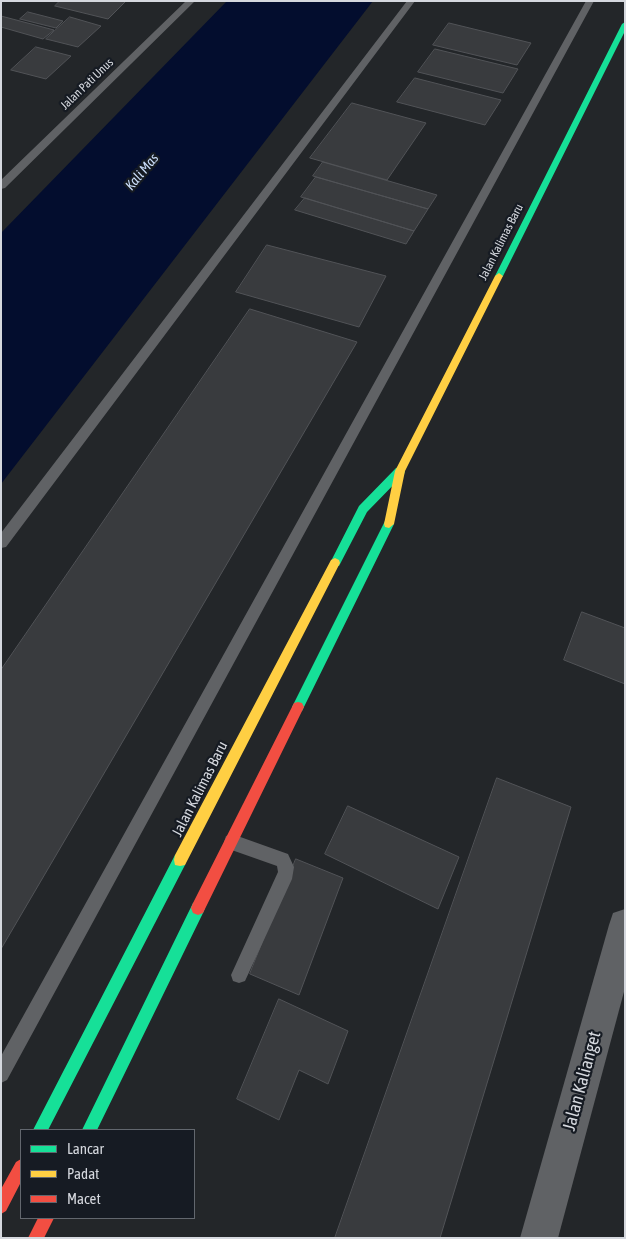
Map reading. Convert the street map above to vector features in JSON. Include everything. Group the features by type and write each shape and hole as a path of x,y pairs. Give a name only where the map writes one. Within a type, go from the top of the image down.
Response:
{"street":[{"name":"Jalan Kalimas Baru","path":"89,1129 390,520 400,472 620,46 624,27"},
{"name":"Jalan Kalimas Baru","path":"41,1129 363,509 400,472"},
{"name":"Jalan Kalianget","path":"539,1238 625,925"},
{"path":"1,1206 20,1169"},
{"path":"36,1238 46,1219"}],"lane":[{"name":"Jalan Pati Unus","path":"1,186 191,1"},
{"path":"1,543 411,1"},
{"path":"1,1074 590,1"},
{"path":"1,172 12,175"},
{"path":"232,842 282,860 286,867 286,873 239,975"}],"water":[{"name":"Kali Mas","path":"227,1 373,1 1,484 1,233"}],"building":[{"path":"60,1 125,2 108,19 55,6"},
{"path":"28,12 63,21 56,28 20,19"},
{"path":"1,16 54,30 43,39 1,27"},
{"path":"70,17 101,26 78,47 46,39"},
{"path":"449,23 531,43 517,65 433,45"},
{"path":"36,47 71,56 46,79 11,70"},
{"path":"435,49 518,69 503,93 418,72"},
{"path":"415,78 501,100 485,125 397,102"},
{"path":"352,103 426,123 387,180 310,158"},
{"path":"323,162 437,195 428,209 313,176"},
{"path":"316,177 428,209 414,231 301,197"},
{"path":"305,198 414,231 406,244 295,210"},
{"path":"267,245 386,276 359,327 236,292"},
{"path":"250,309 357,342 1,949 1,670"},
{"path":"582,612 625,628 625,684 564,660"},
{"path":"497,778 571,807 440,1238 335,1238"},
{"path":"348,806 459,857 438,909 325,854"},
{"path":"296,859 343,878 299,995 250,974"},
{"path":"279,999 348,1031 328,1084 299,1070 279,1120 237,1099"}],"traffic: fast":[{"path":"499,276 625,24"},
{"path":"335,563 363,509 400,471"},
{"path":"298,707 389,524"},
{"path":"41,1129 180,860"},
{"path":"89,1129 198,908"}],"traffic: slow":[{"path":"389,524 400,471 499,276"},
{"path":"180,860 335,563"}],"traffic: jam":[{"path":"198,908 298,707"},
{"path":"1,1206 20,1169"},
{"path":"36,1238 46,1219"}]}
